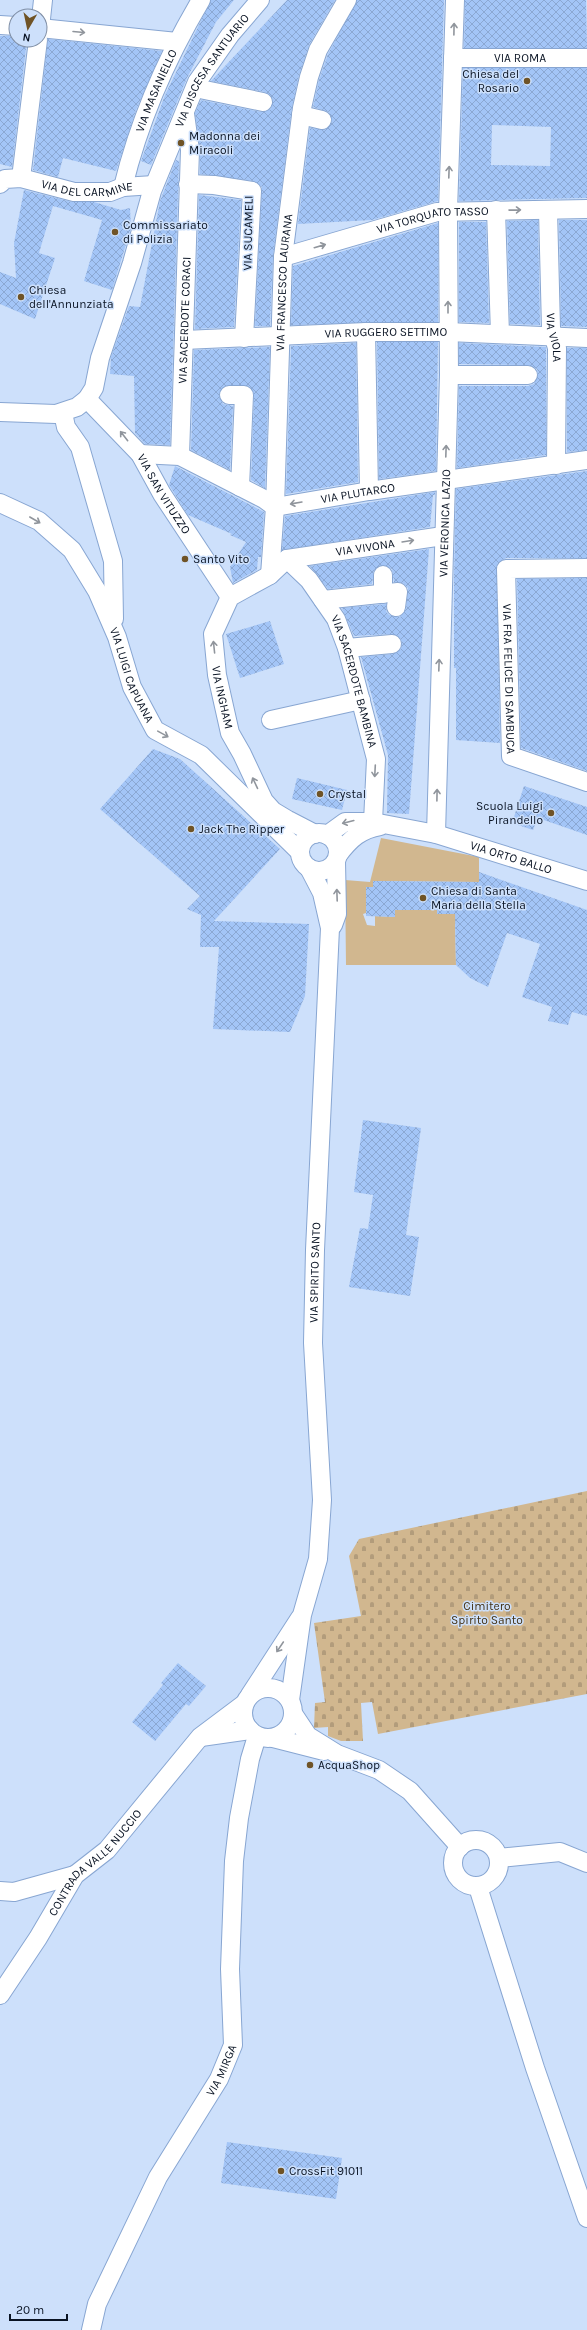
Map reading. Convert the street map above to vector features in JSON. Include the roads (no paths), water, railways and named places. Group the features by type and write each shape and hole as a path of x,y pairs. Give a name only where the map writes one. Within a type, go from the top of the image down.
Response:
{"street":[{"name":"VIA MASANIELLO","path":"123,187 133,147 176,42 201,0"},
{"name":"VIA DISCESA SANTUARIO","path":"87,400 94,388 100,358 132,263 154,185 195,88 230,36 260,0"},
{"name":"VIA FRANCESCO LAURANA","path":"270,575 276,507 279,337 283,257 301,115 312,64 318,50 347,0"},
{"name":"VIA VERONICA LAZIO","path":"436,834 443,536 449,375 448,212 454,0"},
{"path":"48,29 176,42"},
{"path":"0,184 5,179 21,178 37,48"},
{"name":"VIA ROMA","path":"453,58 587,58"},
{"path":"195,88 263,102"},
{"name":"VIA SACERDOTE CORACI","path":"180,456 190,150 185,112"},
{"path":"301,115 322,120"},
{"name":"VIA DEL CARMINE","path":"21,178 74,192 110,192 123,187 154,185"},
{"name":"VIA SUCAMELI","path":"188,184 214,185 252,191 244,338"},
{"name":"VIA TORQUATO TASSO","path":"283,257 436,212 587,209"},
{"path":"496,210 500,334"},
{"name":"VIA VIOLA","path":"548,210 552,337 557,348 556,465"},
{"path":"366,332 369,491"},
{"name":"VIA RUGGERO SETTIMO","path":"184,340 366,332 448,332 587,338"},
{"path":"449,375 528,375"},
{"path":"229,395 244,395 240,487"},
{"path":"0,412 63,413 77,407 87,400"},
{"name":"VIA SAN VITUZZO","path":"87,400 140,454 162,494 230,597"},
{"path":"63,413 66,427 80,447 112,561 114,622 117,638"},
{"path":"140,454 180,456 276,507"},
{"name":"VIA PLUTARCO","path":"276,507 369,491 587,460"},
{"name":"VIA LUIGI CAPUANA","path":"0,503 39,521 72,550 98,591 117,638 132,686 156,730 201,755 300,852"},
{"name":"VIA VIVONA","path":"287,559 443,536"},
{"path":"230,597 270,575 287,559"},
{"name":"VIA SACERDOTE BAMBINA","path":"287,559 309,580 336,618 347,648 376,760 380,823"},
{"name":"VIA FRA FELICE DI SAMBUCA","path":"587,568 506,569 511,756 587,782"},
{"path":"383,576 383,594"},
{"path":"323,600 398,592 396,607"},
{"name":"VIA INGHAM","path":"230,597 213,634 217,675 230,733 242,754 264,801 273,811 288,820 321,834"},
{"path":"347,648 392,644"},
{"path":"271,720 361,700"},
{"path":"330,928 322,893 309,868 305,864 300,852 304,840 321,834 345,822 380,823"},
{"path":"309,868 315,871 327,869 357,834 380,823"},
{"name":"VIA ORTO BALLO","path":"380,823 436,834 587,881"},
{"path":"321,834 336,843 337,914 330,928"},
{"name":"VIA SPIRITO SANTO","path":"292,1708 302,1615 318,1559 322,1500 313,1343 315,1242 330,928"},
{"name":"VIA SPIRITO SANTO","path":"247,1700 302,1615"},
{"path":"337,1754 308,1736 292,1708 279,1690 271,1687 264,1688 247,1700 244,1723 260,1735 301,1747 337,1754 379,1770 410,1791 460,1846"},
{"name":"CONTRADA VALLE NUCCIO","path":"0,1995 38,1938 75,1875 107,1850 200,1737 247,1700"},
{"path":"200,1737 260,1735 287,1730 292,1708"},
{"name":"VIA MIRGA","path":"92,2330 97,2304 151,2190 188,2126 219,2078 233,2045 230,1968 234,1861 239,1818 250,1759 260,1735"},
{"path":"471,1841 483,1841 490,1845 499,1858 497,1874 485,1884 478,1887 462,1882 454,1869 454,1857 460,1846 471,1841"},
{"path":"499,1858 560,1852 587,1863"},
{"path":"0,1892 14,1892 75,1875"},
{"path":"478,1887 535,2068 587,2218"}],"place":[{"name":"Chiesa del Rosario","path":"527,81"},
{"name":"Madonna dei Miracoli","path":"181,143"},
{"name":"Commissariato di Polizia","path":"115,232"},
{"name":"Chiesa dell'Annunziata","path":"21,297"},
{"name":"Santo Vito","path":"185,559"},
{"name":"Crystal","path":"320,794"},
{"name":"Scuola Luigi Pirandello","path":"551,813"},
{"name":"Jack The Ripper","path":"191,829"},
{"name":"Chiesa di Santa Maria della Stella","path":"423,898"},
{"name":"AcquaShop","path":"310,1765"},
{"name":"CrossFit 91011","path":"281,2171"}],"park label":[{"name":"Cimitero Spirito Santo","path":"487,1613"}]}
